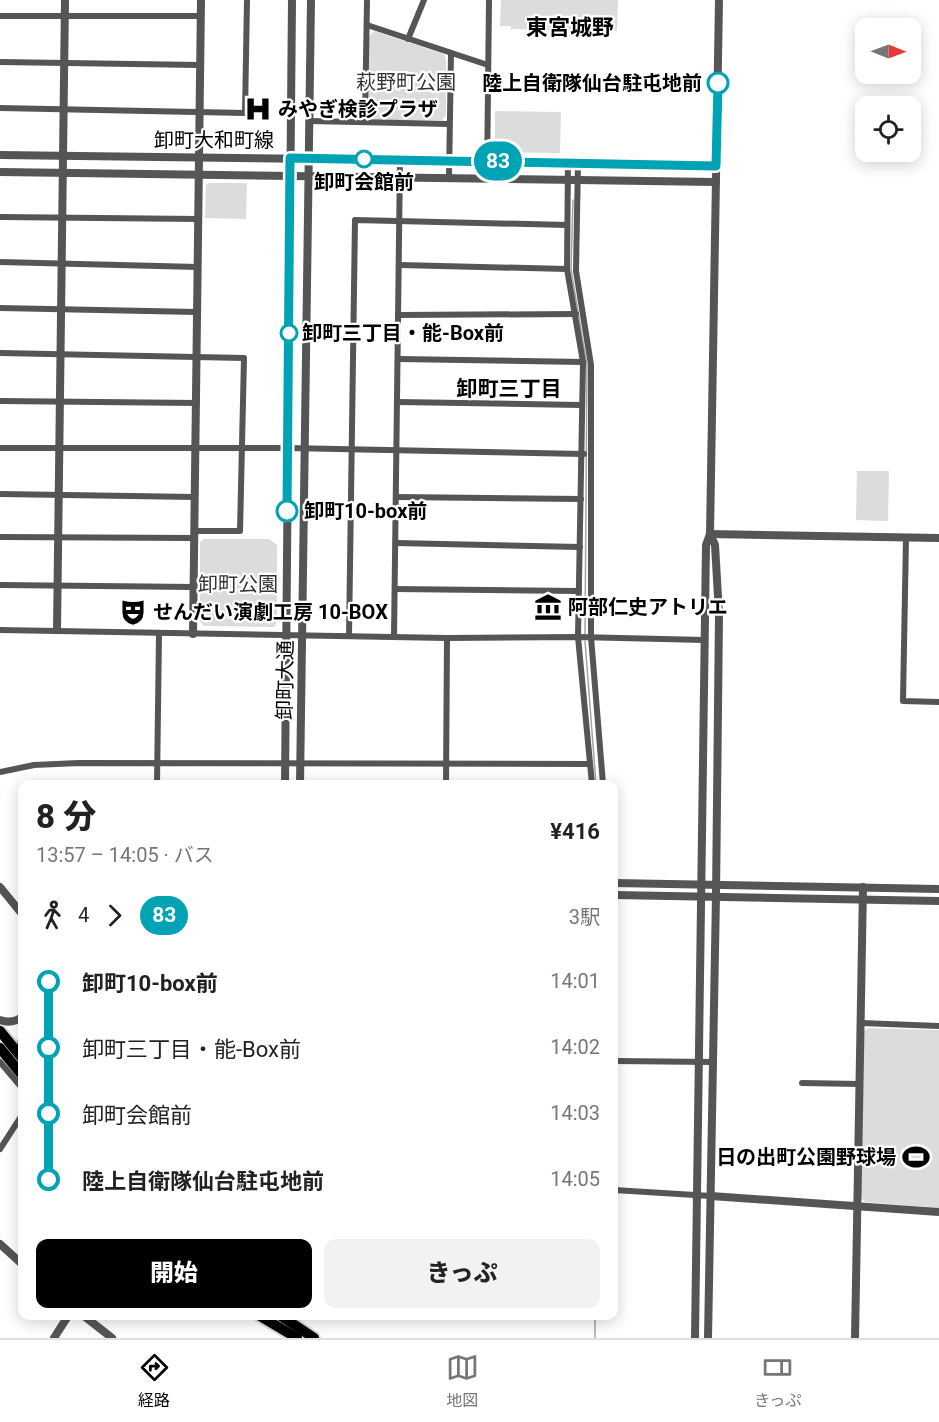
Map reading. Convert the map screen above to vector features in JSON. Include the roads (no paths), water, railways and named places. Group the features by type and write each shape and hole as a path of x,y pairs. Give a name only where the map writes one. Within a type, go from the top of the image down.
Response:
{"highway":[{"path":"0,1031 18,1053"},
{"path":"0,1048 18,1070"},
{"path":"266,1320 288,1336"},
{"path":"290,1320 314,1338"}],"street":[{"path":"57,630 65,0"},
{"path":"194,634 201,0"},
{"path":"0,108 245,113 247,0"},
{"path":"285,780 292,0"},
{"name":"卸町大通","path":"300,780 311,0"},
{"path":"364,122 367,0"},
{"path":"408,39 424,0"},
{"path":"487,178 489,0"},
{"path":"695,1338 706,545 710,534 719,0"},
{"path":"0,16 201,16"},
{"path":"367,25 488,66"},
{"path":"449,178 452,54"},
{"path":"0,62 200,65"},
{"path":"310,121 449,124"},
{"name":"卸町大和町線","path":"0,155 450,160 716,166"},
{"path":"394,637 400,160"},
{"path":"568,162 567,269 583,362 579,591 580,637 592,780"},
{"path":"578,162 576,271 591,366 591,637 603,780"},
{"name":"卸町大和町線","path":"0,172 716,182"},
{"path":"0,217 198,219"},
{"path":"349,636 355,220 567,225"},
{"path":"0,262 198,267"},
{"path":"400,265 567,269"},
{"path":"0,309 197,312"},
{"path":"399,315 576,314"},
{"path":"0,353 244,358 240,531 58,538 0,537"},
{"path":"399,359 583,362"},
{"path":"0,401 197,403"},
{"path":"398,402 581,405"},
{"path":"0,448 305,448 591,454"},
{"path":"0,494 195,497"},
{"path":"397,497 581,499"},
{"path":"710,534 939,538"},
{"path":"708,1338 717,896 719,614 715,545 710,534"},
{"path":"906,538 903,701 939,702"},
{"path":"396,543 580,547"},
{"path":"0,585 194,587"},
{"path":"395,589 579,591"},
{"path":"0,630 705,640"},
{"path":"157,780 159,634"},
{"path":"446,780 447,638"},
{"path":"0,772 34,765 68,763 590,764"},
{"path":"618,884 939,889"},
{"path":"0,887 18,909"},
{"path":"855,1338 863,887"},
{"path":"618,895 939,901"},
{"path":"0,1020 8,1022 18,1018"},
{"path":"861,1023 939,1026"},
{"path":"618,1061 714,1062"},
{"path":"0,1062 18,1083"},
{"path":"802,1083 860,1084"},
{"path":"0,1149 18,1121"},
{"path":"618,1190 939,1212"},
{"path":"0,1245 18,1261"},
{"path":"54,1338 65,1320"},
{"path":"89,1320 112,1338"},
{"path":"286,1320 288,1336"},
{"path":"286,1320 288,1336"}],"waterway":[{"path":"573,200 571,269 587,366 585,636"},
{"path":"585,641 596,780"},
{"path":"595,1320 595,1338"}],"place":[{"name":"陸上自衛隊仙台駐屯地前","path":"718,83"},
{"name":"みやぎ検診プラザ","path":"258,109"},
{"name":"卸町会館前","path":"364,159"},
{"name":"卸町三丁目・能-Box前","path":"289,333"},
{"name":"卸町10-box前","path":"287,511"},
{"name":"阿部仁史アトリエ","path":"548,607"},
{"name":"せんだい演劇工房 10-BOX","path":"133,612"},
{"name":"日の出町公園野球場","path":"916,1157"}],"district":[{"name":"東宮城野","path":"570,27"},
{"name":"卸町三丁目","path":"509,389"}],"park label":[{"name":"萩野町公園","path":"406,82"},
{"name":"卸町公園","path":"238,584"}]}
